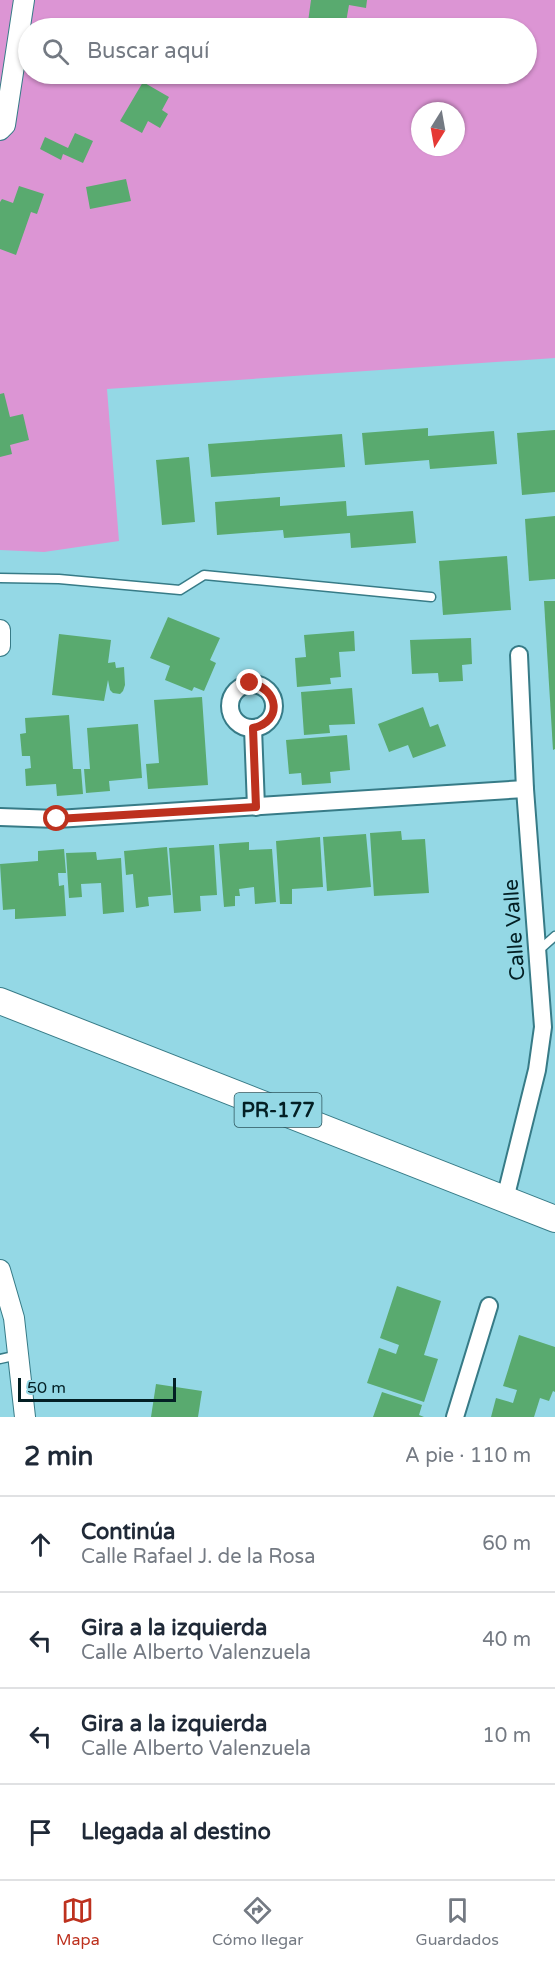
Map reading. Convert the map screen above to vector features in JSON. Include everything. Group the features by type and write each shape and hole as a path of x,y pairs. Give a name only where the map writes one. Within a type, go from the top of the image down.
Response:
{"main road":[{"name":"PR-177","path":"0,1000 555,1219"}],"street":[{"path":"21,18 24,0"},
{"path":"0,130 5,125 18,39"},
{"path":"0,630 0,646"},
{"name":"Calle Valle","path":"505,1199 537,1070 543,1027 525,789 519,655"},
{"path":"253,728 256,807"},
{"path":"0,817 57,819 525,789"},
{"path":"0,1270 14,1318 9,1357 25,1417"},
{"path":"455,1417 489,1306"}],"lane":[{"path":"0,578 59,579 180,590 204,575 431,597"},
{"path":"538,952 555,936"}],"shaded area":[{"path":"0,0 555,0 555,358 107,389 119,541 44,552 0,550"}],"building":[{"path":"311,0 367,0 366,8 349,5 347,18 309,18"},
{"path":"142,84 146,84 169,97 162,110 168,114 160,128 148,121 142,133 120,121"},
{"path":"75,133 93,141 83,163 63,154 61,160 40,149 45,137 68,148"},
{"path":"126,179 131,201 90,209 86,187"},
{"path":"19,186 44,194 37,214 31,212 16,255 0,249 0,202 2,199 13,203"},
{"path":"4,393 10,417 23,414 29,440 10,445 12,454 0,457 0,394"},
{"path":"428,428 428,436 494,431 497,464 430,469 429,460 365,465 362,433"},
{"path":"555,430 555,492 522,495 517,433"},
{"path":"342,434 345,467 211,477 208,444"},
{"path":"189,457 195,522 162,525 156,460"},
{"path":"280,497 280,506 346,501 347,516 413,511 416,543 351,548 350,533 284,538 283,530 217,535 215,502"},
{"path":"555,516 555,579 529,581 525,519"},
{"path":"507,556 511,610 443,615 439,561"},
{"path":"544,601 555,601 555,749 553,750"},
{"path":"168,617 220,638 210,660 216,663 204,691 194,687 192,691 165,680 170,666 150,658"},
{"path":"354,631 355,651 339,652 341,677 330,678 331,684 297,687 295,658 306,657 304,635"},
{"path":"59,634 111,640 108,663 115,662 116,668 124,667 123,691 120,694 113,693 108,680 104,701 52,695"},
{"path":"471,638 472,664 462,665 463,681 439,682 438,673 412,674 410,640"},
{"path":"352,688 355,724 329,725 330,733 304,735 301,692"},
{"path":"202,697 208,785 148,789 146,764 159,763 154,700"},
{"path":"423,707 430,727 438,724 446,746 413,758 408,745 389,752 378,724"},
{"path":"69,715 73,769 81,769 83,794 57,796 56,784 26,786 25,769 31,768 30,756 22,756 20,734 26,733 25,718"},
{"path":"138,724 142,778 109,781 110,791 86,793 84,769 90,769 87,728"},
{"path":"347,735 350,770 330,772 331,783 302,785 301,773 289,774 286,740"},
{"path":"401,831 402,840 425,839 429,893 374,896 370,833"},
{"path":"366,834 371,887 327,891 323,837"},
{"path":"320,837 323,887 292,889 292,904 280,904 276,841"},
{"path":"249,842 249,850 272,849 276,902 255,904 254,887 239,889 240,896 235,896 235,906 224,907 219,844"},
{"path":"214,845 217,895 200,896 201,911 174,913 169,848"},
{"path":"167,847 171,895 148,897 149,906 136,908 133,874 126,875 124,851"},
{"path":"64,849 66,873 58,873 59,886 64,885 66,916 15,919 15,909 3,910 0,864 38,861 38,851"},
{"path":"96,852 97,860 121,858 124,912 103,914 101,883 81,884 82,897 69,898 66,853"},
{"path":"397,1286 441,1301 424,1355 438,1359 424,1402 367,1383 379,1348 396,1354 399,1345 380,1338"},
{"path":"519,1335 555,1347 555,1392 553,1391 549,1401 540,1398 534,1417 491,1417 496,1398 513,1403 517,1390 503,1386"},
{"path":"156,1384 202,1391 198,1417 151,1417"},
{"path":"382,1392 422,1405 419,1415 424,1417 373,1417"}],"route":[{"path":"57,819 256,807 253,728 262,726 268,721 273,713 274,704 272,696 266,689 250,683"}]}
